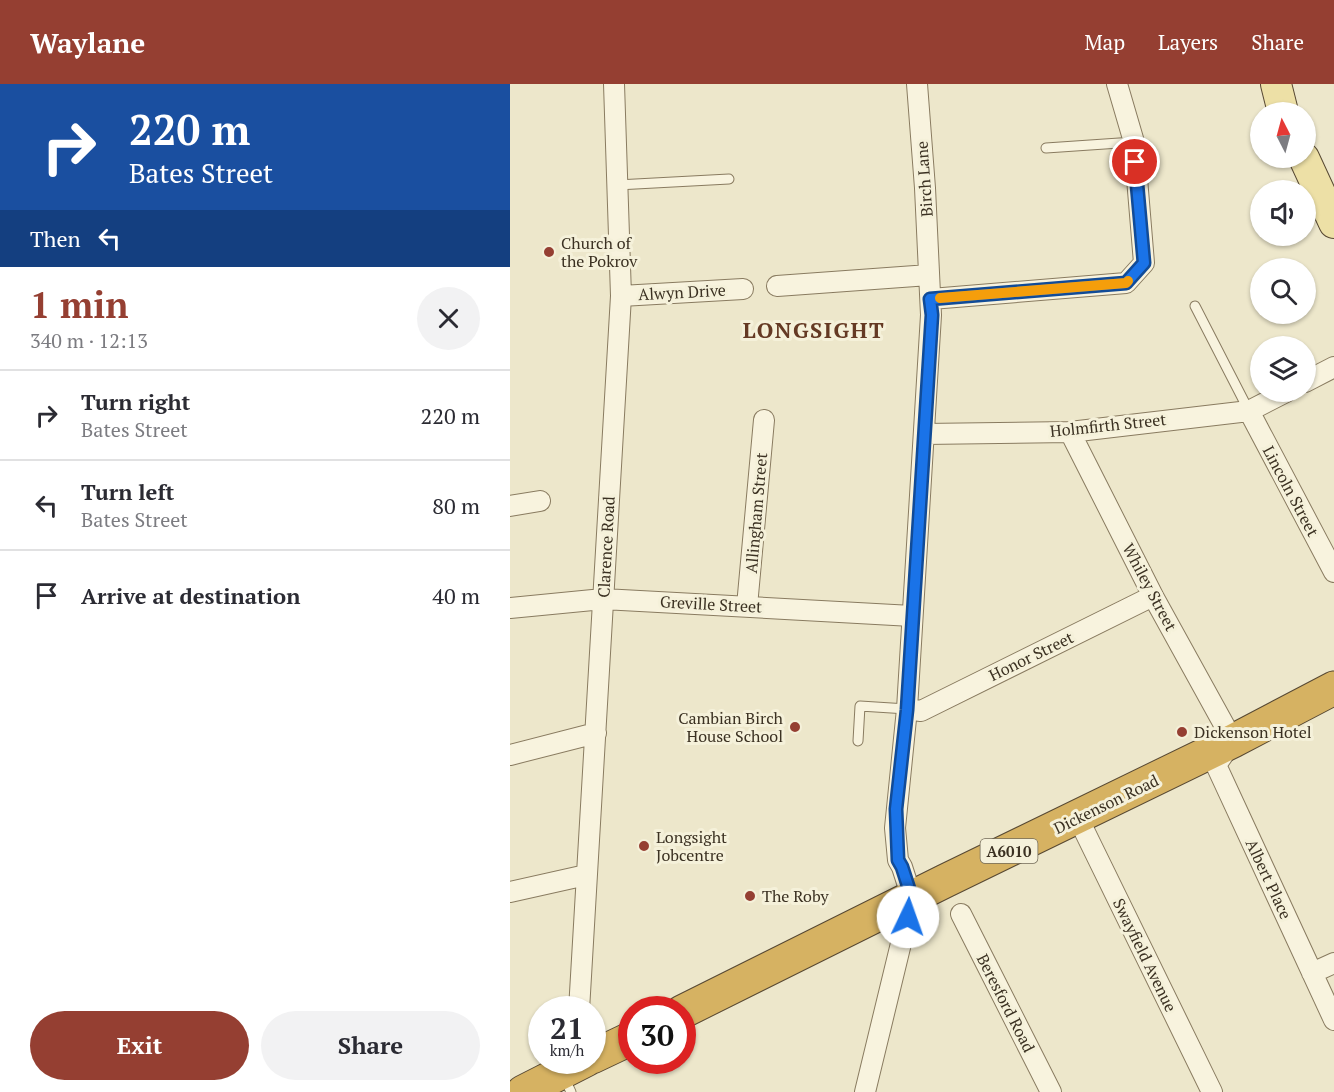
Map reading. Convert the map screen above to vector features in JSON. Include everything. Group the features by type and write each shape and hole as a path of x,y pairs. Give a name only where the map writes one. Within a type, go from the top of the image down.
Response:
{"highway":[{"name":"Dickenson Road","path":"696,1005 1233,741 1334,688"},
{"path":"523,1092 564,1074"}],"main road":[{"path":"1276,84 1281,102"},
{"path":"1309,168 1334,223"}],"street":[{"name":"Clarence Road","path":"580,996 621,296 614,84"},
{"name":"Birch Lane","path":"912,898 898,860 895,828 907,710 932,315 917,84"},
{"path":"930,299 1126,283 1144,263 1134,142 1117,84"},
{"path":"777,286 929,275"},
{"name":"Alwyn Drive","path":"621,296 743,289"},
{"path":"1316,376 1334,367"},
{"name":"Holmfirth Street","path":"924,434 1070,432 1248,411 1266,402"},
{"name":"Lincoln Street","path":"1248,411 1334,572"},
{"name":"Allingham Street","path":"747,606 764,420"},
{"name":"Whiley Street","path":"1070,432 1153,596 1233,741"},
{"path":"510,506 540,501"},
{"name":"Honor Street","path":"907,710 921,711 1153,596"},
{"name":"Greville Street","path":"510,608 603,599 912,616"},
{"path":"510,755 596,733"},
{"name":"Albert Place","path":"1233,741 1216,765 1334,1020"},
{"name":"Swayfield Avenue","path":"1078,818 1212,1092"},
{"path":"510,892 586,874"},
{"path":"865,1092 912,898"},
{"name":"Beresford Road","path":"961,914 1052,1092"},
{"path":"1312,973 1334,963"}],"lane":[{"path":"1046,148 1134,142"},
{"path":"617,185 729,179"},
{"path":"1195,306 1248,411"},
{"path":"858,741 860,706 907,710"}],"slow traffic":[{"path":"940,298 1126,283 1128,281"}],"place":[{"name":"Church of the Pokrov","path":"549,252"},
{"name":"Cambian Birch House School","path":"795,727"},
{"name":"Dickenson Hotel","path":"1182,732"},
{"name":"Longsight Jobcentre","path":"644,846"},
{"name":"The Roby","path":"750,896"}],"district":[{"name":"LONGSIGHT","path":"814,329"}],"route":[{"path":"908,917 912,898 898,860 895,828 907,710 932,315 930,299 1126,283 1144,263 1135,162"}]}
